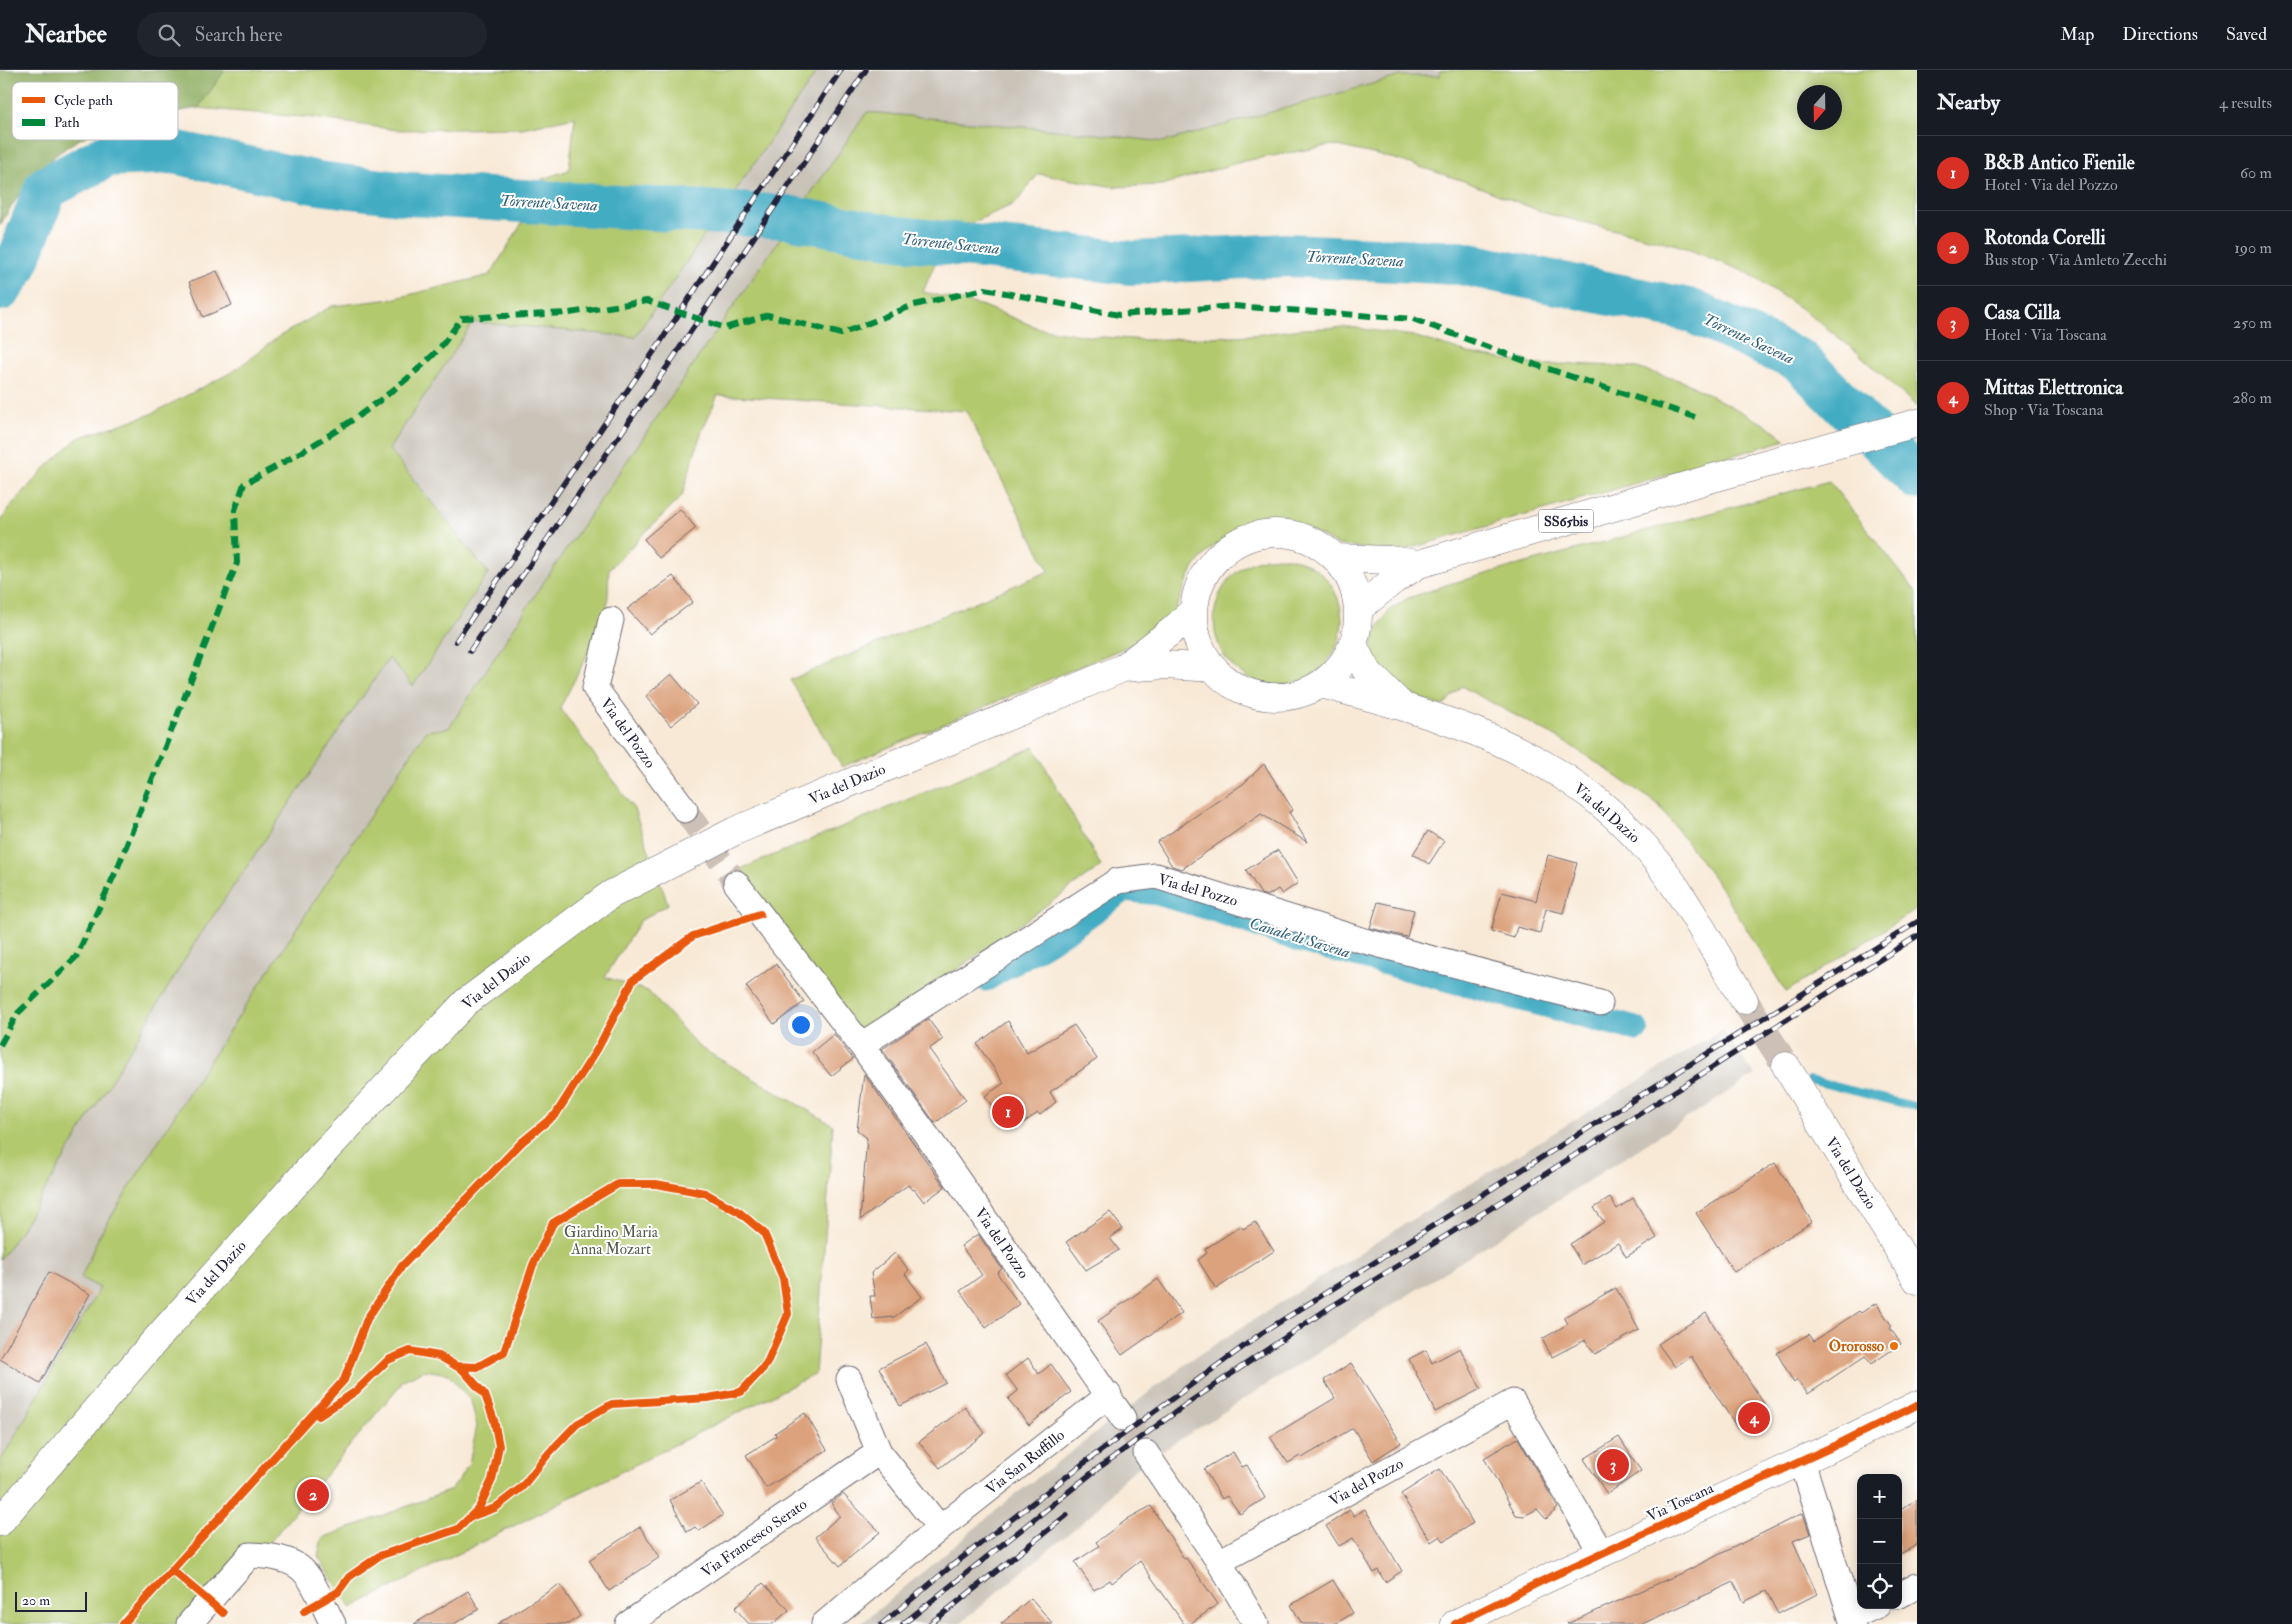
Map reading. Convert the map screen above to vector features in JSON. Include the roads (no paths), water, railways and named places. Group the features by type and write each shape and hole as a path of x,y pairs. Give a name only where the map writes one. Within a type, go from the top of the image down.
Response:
{"main road":[{"name":"SS65bis","path":"1358,609 1394,580 1419,564 1713,478 1917,423"},
{"path":"1271,533 1295,534 1317,543 1336,558 1352,582 1358,609 1358,627 1353,645 1340,667 1321,684 1303,692 1284,697 1264,696 1246,691 1228,682 1214,668 1202,651 1195,632 1194,610 1198,587 1209,566 1226,549 1247,537 1271,533"},
{"name":"SS65bis","path":"1336,558 1389,560 1419,564"},
{"name":"Via del Dazio","path":"0,1522 152,1344 305,1174 466,1002 610,895 735,832 1123,668 1174,629 1194,610"},
{"name":"Via del Dazio","path":"1353,645 1366,670 1402,706"},
{"name":"Via del Dazio","path":"1123,668 1165,665 1214,668"},
{"name":"Via del Dazio","path":"1321,684 1402,706 1465,726 1510,745 1587,792 1646,848 1682,898 1744,1000"},
{"name":"Via del Dazio","path":"1786,1066 1917,1280"},
{"name":"Via Toscana","path":"1455,1624 1917,1405"}],"street":[{"name":"Via del Pozzo","path":"611,620 595,688 684,810"},
{"name":"Via del Pozzo","path":"861,1046 1116,881 1156,876 1361,940 1600,1003"},
{"name":"Via del Pozzo","path":"736,883 861,1046 1109,1395 1123,1418"},
{"path":"849,1379 884,1458 940,1528"},
{"name":"Via San Ruffillo","path":"824,1624 940,1528 1109,1395"},
{"name":"Via del Pozzo","path":"1219,1562 1513,1402 1602,1554"},
{"path":"1146,1453 1219,1562 1256,1624"},
{"name":"Via Francesco Serato","path":"628,1624 884,1458"},
{"path":"1802,1461 1852,1621 1872,1609"},
{"path":"189,1624 250,1556 274,1556 292,1561 308,1575 333,1624"},
{"path":"1902,1594 1917,1586"}],"waterway":[{"name":"Torrente Savena","path":"0,289 15,267 46,188 108,155 174,152 318,183 408,194 787,217 898,238 1132,263 1287,255 1460,263 1689,310 1800,361 1917,478"},
{"name":"Canale di Savena","path":"986,979 1066,931 1125,889 1157,893 1213,909 1302,941 1636,1029"},
{"name":"Canale di Savena","path":"1810,1080 1917,1107"}],"tunnel":[{"path":"685,810 736,883"},
{"path":"1744,1000 1786,1066"},
{"path":"1123,1418 1146,1453"}],"railway":[{"path":"456,641 655,350 841,70"},
{"path":"470,651 671,361 866,70"},
{"path":"882,1624 949,1568 1088,1460 1262,1333 1917,922"},
{"path":"903,1624 1097,1469 1191,1401 1329,1308 1522,1189 1917,936"},
{"path":"930,1624 1067,1515"}],"place":[{"name":"B&B Antico Fienile","path":"1008,1112"},
{"name":"Ororosso","path":"1894,1346"},
{"name":"Mittas Elettronica","path":"1754,1418"},
{"name":"Casa Cilla","path":"1613,1465"},
{"name":"Rotonda Corelli","path":"313,1495"}],"park label":[{"name":"Giardino Maria Anna Mozart","path":"611,1240"}]}
